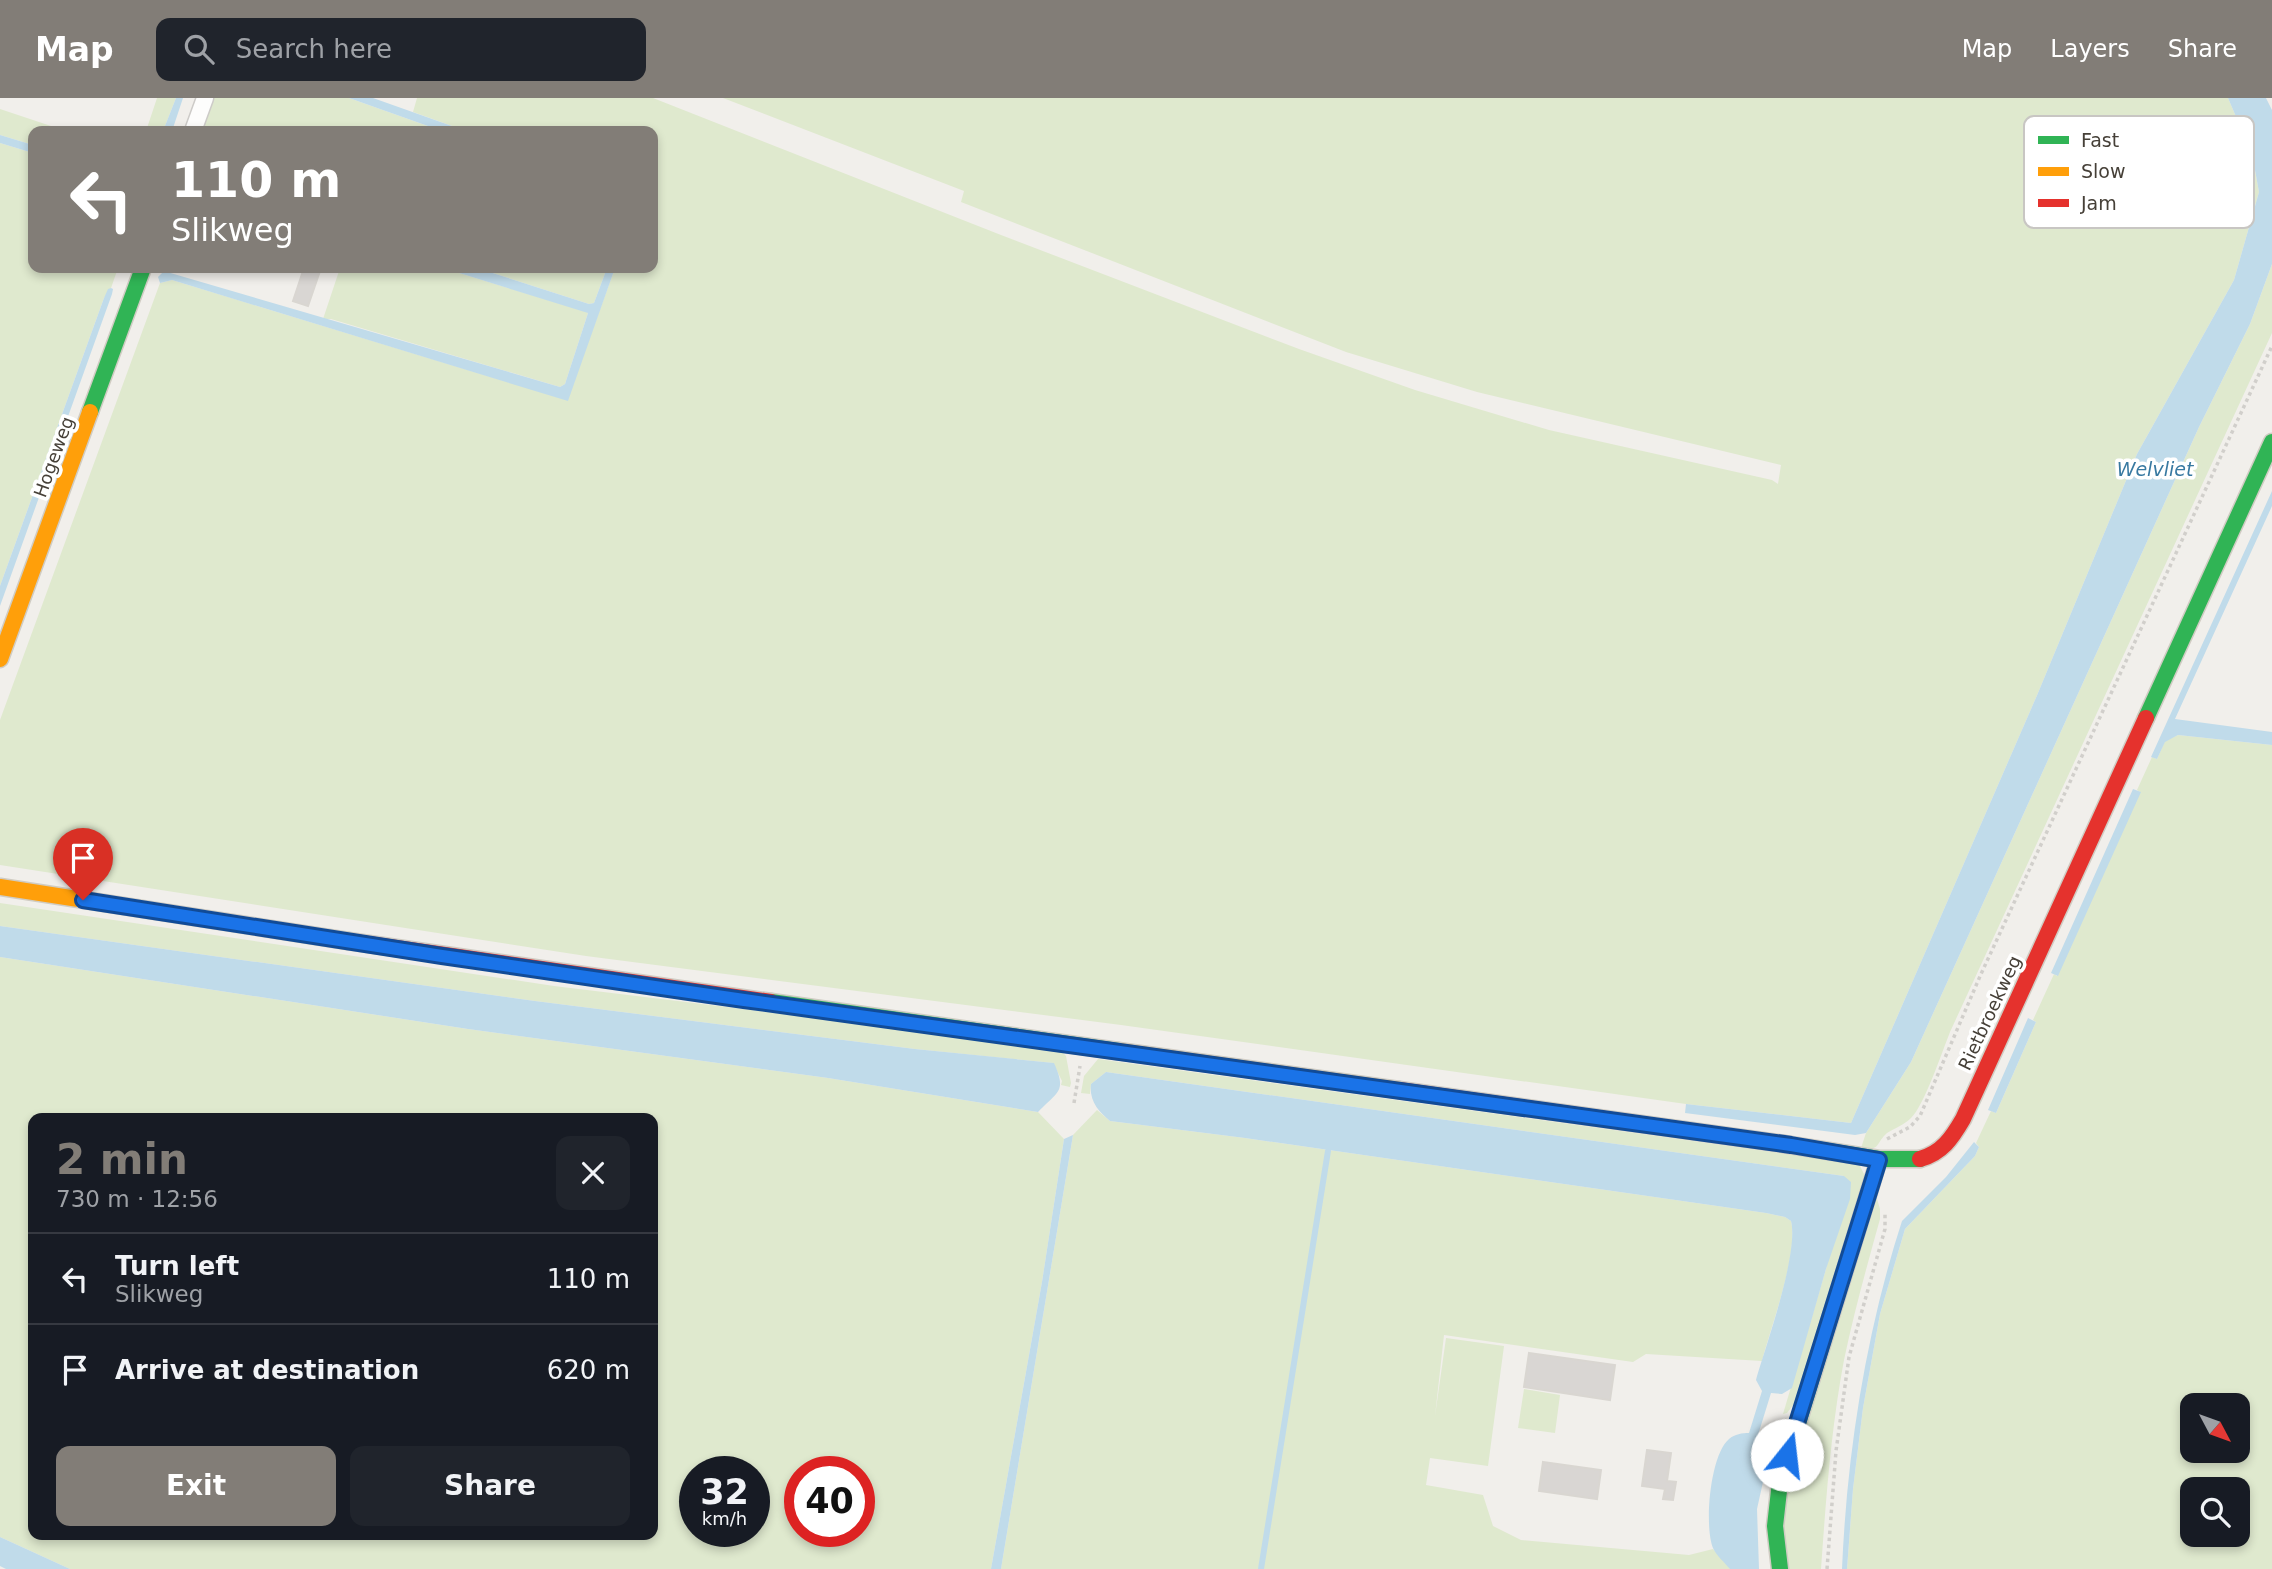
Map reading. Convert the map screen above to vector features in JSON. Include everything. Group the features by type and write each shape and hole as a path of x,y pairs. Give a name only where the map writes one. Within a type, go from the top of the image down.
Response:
{"street":[{"path":"195,126 205,98"},
{"name":"Hogeweg","path":"0,659 141,273"},
{"name":"Rietbroekweg","path":"0,887 456,958 1791,1145 1879,1160 1912,1161 1928,1158 1942,1150 1952,1139 1963,1119 2272,442"},
{"path":"1780,1569 1774,1526 1780,1482 1879,1160"}],"path":[{"path":"1879,1160 1885,1142 1920,1116 1981,974 2272,346"},
{"path":"1074,1103 1083,1047"},
{"path":"1827,1569 1836,1451 1849,1357 1885,1229"}],"green space":[{"path":"157,98 176,98 165,126 148,126"},
{"path":"210,98 349,98 428,126 200,126"},
{"path":"417,98 653,98 1001,235 1299,349 1415,390 1549,430 1772,480 1778,484 1781,465 1477,392 1346,352 961,202 964,191 723,98 2228,98 2236,116 2024,116 2024,228 2249,228 2234,280 2137,454 2038,693 1851,1123 1686,1104 1121,1025 586,956 0,865 0,720 160,283 172,280 567,400 613,273 658,273 658,126 452,126 413,112"},
{"path":"0,109 51,126 28,126 28,143 0,135"},
{"path":"0,143 28,151 28,273 116,273 104,298 0,586"},
{"path":"2254,165 2259,192 2254,210"},
{"path":"2272,264 2272,333 1950,1032 1927,1091 1916,1112 1908,1120 1887,1133 1877,1146 1861,1148 1866,1133 1911,1062 2199,427 2250,324"},
{"path":"338,273 459,273 588,313 565,384 560,387 331,319 323,319"},
{"path":"493,273 605,273 594,303 589,304"},
{"path":"2178,735 2272,745 2272,1569 1847,1569 1863,1408 1880,1314 1905,1229 1975,1156 1979,1147 1976,1143 1991,1111 1996,1113 2036,1022 2033,1020 2054,974 2057,976 2140,792 2137,790 2152,757 2157,759 2165,741"},
{"path":"0,903 554,986 1058,1047 1066,1056 1071,1083 1070,1087 1061,1085 1062,1081 1053,1063 915,1049 535,1001 0,926"},
{"path":"0,957 468,1029 828,1078 1038,1112 1064,1139 1042,1282 991,1569 70,1569 0,1537"},
{"path":"1098,1059 1859,1164 1865,1176 1800,1396 1787,1413 1783,1414 1826,1269 1844,1176 1106,1072 1091,1084 1090,1094 1081,1093 1084,1076"},
{"path":"1097,1110 1110,1121 1766,1213 1791,1221 1788,1270 1762,1361 1646,1354 1633,1362 1444,1335 1435,1416 1446,1338 1504,1346 1488,1466 1430,1458 1426,1485 1483,1495 1493,1526 1521,1540 1689,1555 1713,1549 1731,1569 1001,1569 1073,1135"},
{"path":"1875,1192 1880,1219 1852,1324 1839,1386 1829,1464 1821,1569 1784,1569 1779,1519"},
{"path":"1524,1389 1560,1395 1555,1433 1518,1428"}],"water":[{"path":"176,98 183,98 174,126 165,126"},
{"path":"349,98 373,98 452,126 428,126"},
{"name":"Welvliet","path":"2228,98 2266,98 2272,110 2272,264 2250,324 2199,427 1911,1062 1866,1133 1855,1135 1685,1113 1686,1104 1851,1123 2038,693 2137,454 2234,280 2249,228 2254,228 2254,210 2259,192 2254,165 2254,116 2236,116"},
{"path":"0,135 28,143 28,151 0,143"},
{"path":"162,273 170,273 560,387 565,384 588,313 459,273 493,273 589,304 594,303 605,273 613,273 568,401 172,280 160,283 158,277"},
{"path":"111,288 112,294 0,606 0,586 104,298"},
{"path":"2272,491 2272,506 2175,719 2272,732 2272,745 2178,735 2165,742 2157,759 2151,757"},
{"path":"2133,789 2141,792 2058,976 2051,973"},
{"path":"0,926 535,1001 915,1049 1054,1063 1060,1086 1038,1112 828,1078 468,1029 0,957"},
{"path":"2028,1018 2036,1022 1996,1113 1988,1110"},
{"path":"1106,1072 1844,1176 1851,1182 1850,1199 1826,1269 1792,1388 1782,1394 1771,1393 1758,1435 1767,1443 1769,1455 1757,1509 1759,1569 1730,1569 1714,1551 1709,1524 1710,1491 1722,1447 1734,1436 1749,1433 1762,1391 1756,1380 1786,1276 1792,1236 1791,1221 1766,1213 1110,1121 1095,1105 1091,1096 1091,1084"},
{"path":"1073,1135 1001,1569 991,1569 1042,1282 1064,1139"},
{"path":"1974,1142 1979,1147 1975,1156 1905,1229 1880,1314 1863,1408 1847,1569 1842,1569 1848,1481 1860,1393 1889,1263 1902,1221 1946,1177"},
{"path":"0,1537 70,1569 6,1569 0,1566"}],"building":[{"path":"302,273 319,273 308,306 293,301"},
{"path":"1529,1353 1615,1365 1610,1400 1524,1387"},
{"path":"1647,1450 1671,1453 1667,1481 1676,1482 1673,1500 1663,1499 1665,1489 1642,1486"},
{"path":"1543,1462 1601,1470 1597,1499 1539,1491"}],"waterway":[{"path":"1261,1569 1328,1151"}],"traffic: fast":[{"path":"90,412 141,273"},
{"path":"2146,718 2272,442"},
{"path":"771,1002 1118,1051"},
{"path":"1784,1144 1879,1159"},
{"path":"1780,1569 1775,1526 1780,1482 1879,1159 1920,1159"}],"traffic: slow":[{"path":"0,659 90,412"},
{"path":"0,887 348,941"},
{"path":"1118,1051 1399,1090"}],"traffic: jam":[{"path":"1920,1159 1946,1144 1963,1119 2146,718"},
{"path":"348,941 771,1002"},
{"path":"1399,1090 1784,1144"}],"route":[{"path":"83,900 414,952 1791,1145 1879,1160 1787,1455"}]}
